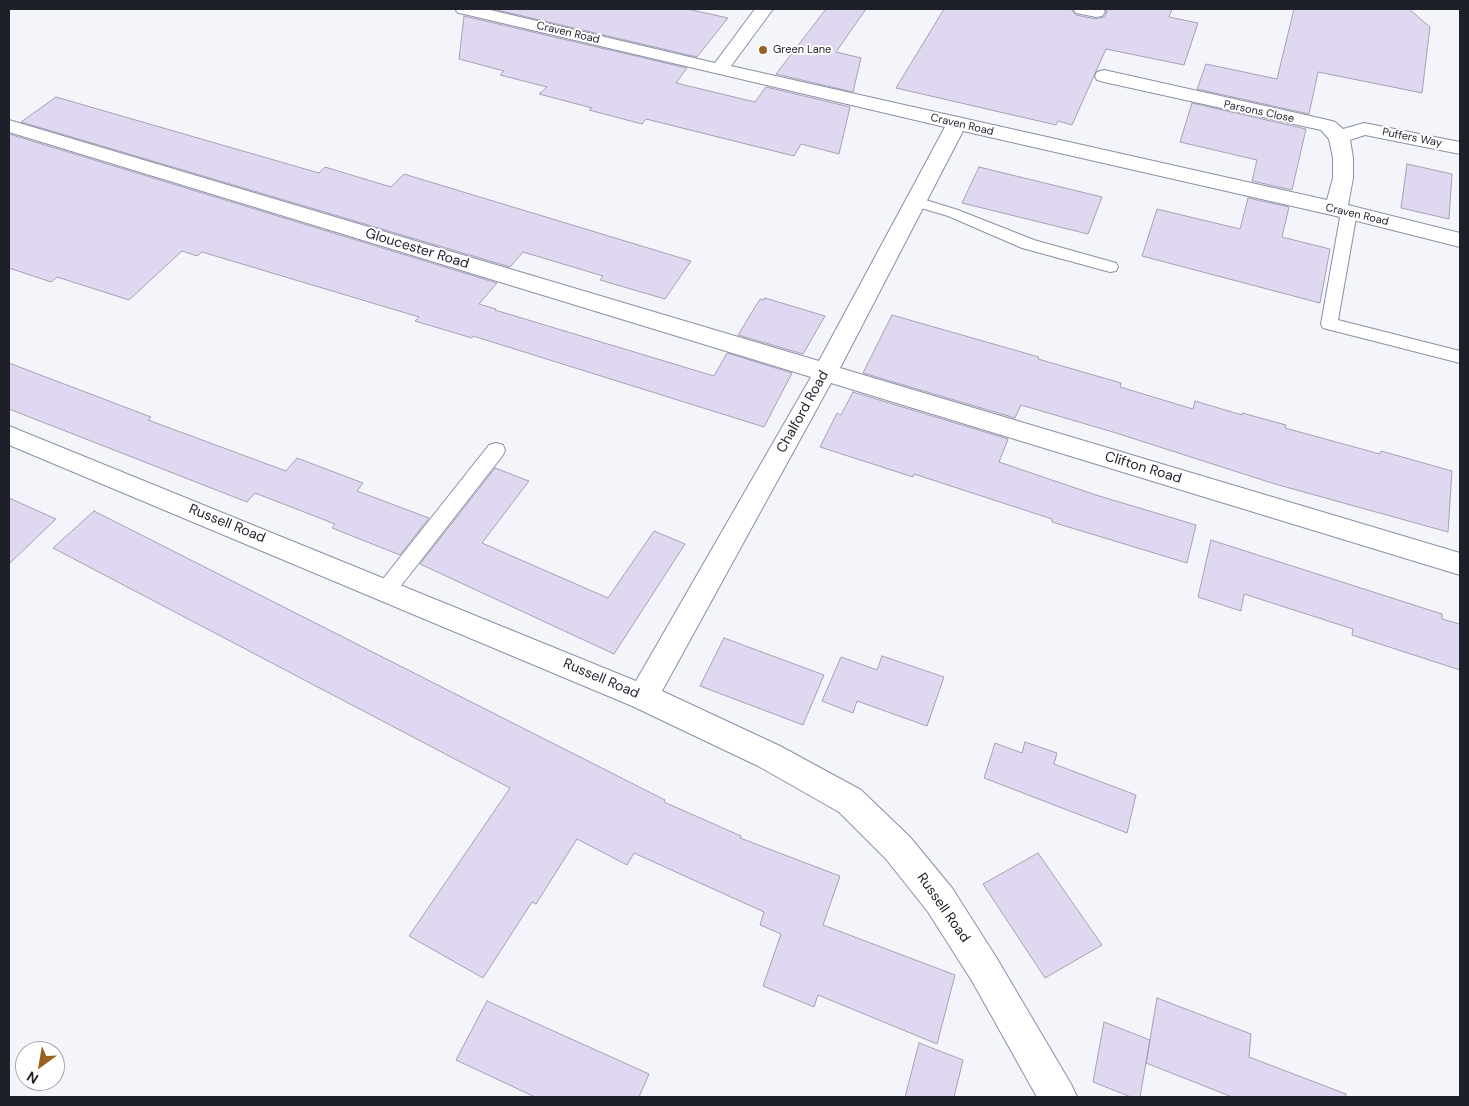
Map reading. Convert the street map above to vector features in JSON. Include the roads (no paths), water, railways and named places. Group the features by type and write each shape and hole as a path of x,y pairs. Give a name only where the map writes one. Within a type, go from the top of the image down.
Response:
{"street":[{"name":"Craven Road","path":"464,9 957,124 1343,211 1460,240"},
{"path":"720,69 764,9"},
{"name":"Parsons Close","path":"1104,76 1328,126 1338,137"},
{"name":"Puffers Way","path":"1338,137 1365,121 1460,148"},
{"name":"Chalford Road","path":"643,697 825,372 957,124"},
{"name":"Gloucester Road","path":"9,126 825,372"},
{"path":"1338,137 1343,158 1343,211"},
{"name":"Clifton Road","path":"825,372 1460,564"},
{"name":"Russell Road","path":"9,434 643,697 769,756 850,802 892,842 940,900 984,969 1058,1097"}],"lane":[{"path":"916,202 953,213 1028,244 1110,267"},
{"path":"1343,211 1329,324 1460,357"},
{"path":"386,590 496,450"}],"place":[{"name":"Green Lane","path":"763,50"}]}
